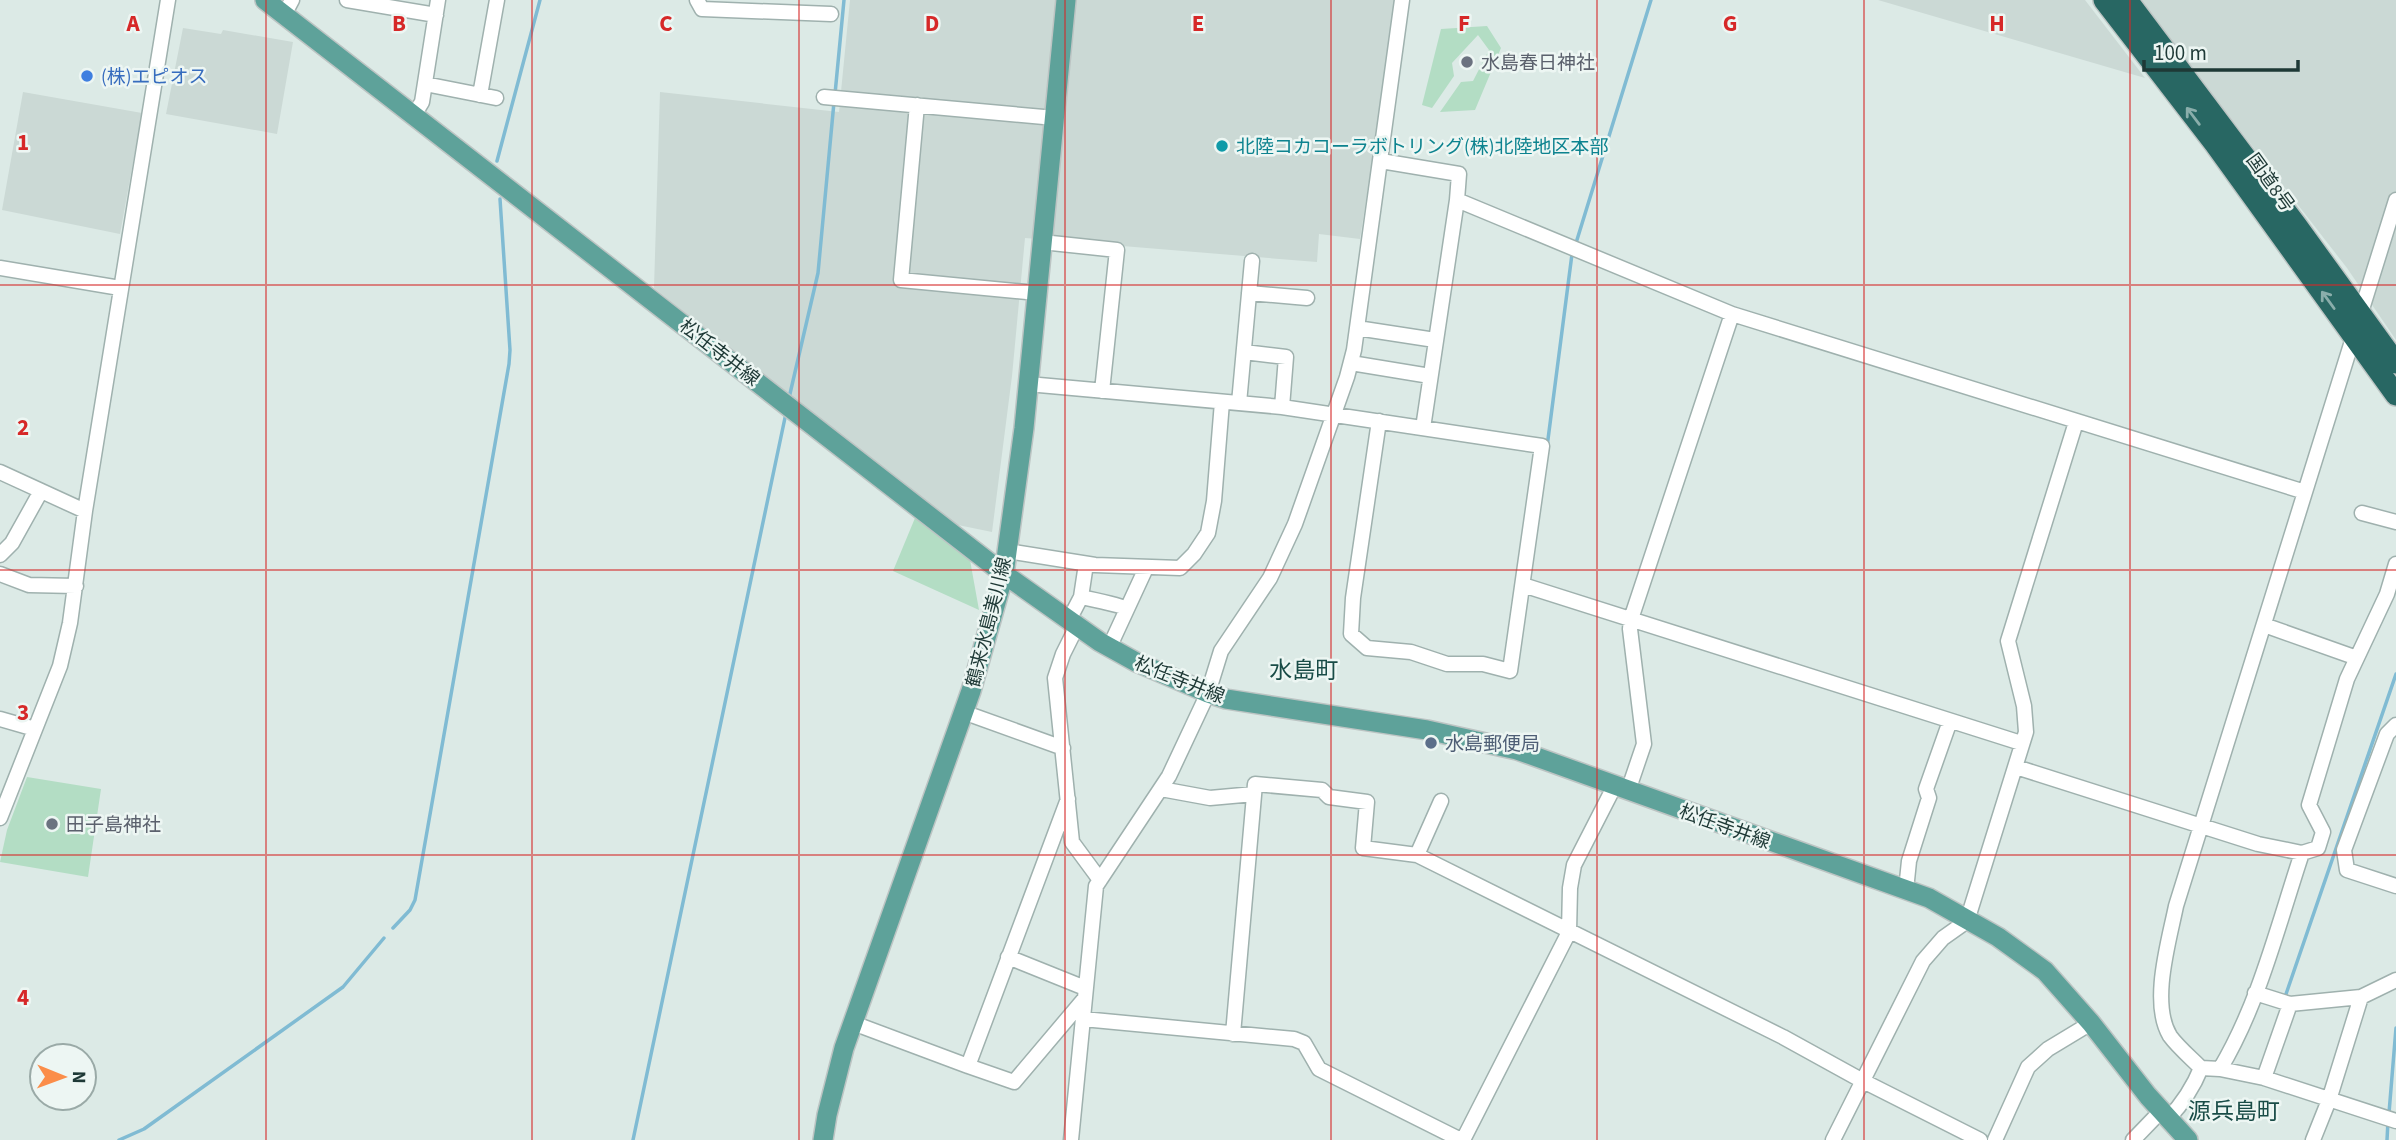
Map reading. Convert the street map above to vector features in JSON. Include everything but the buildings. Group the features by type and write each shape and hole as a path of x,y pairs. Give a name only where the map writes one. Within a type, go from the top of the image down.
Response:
{"highway":[{"name":"国道8号","path":"2104,0 2215,144 2396,395"},
{"name":"国道8号","path":"2127,0 2396,363"}],"main road":[{"name":"松任寺井線","path":"265,0 288,8 414,115 1004,574 1109,648 1148,668 1226,699 1427,730 1517,750 1929,898 1998,937 2045,971 2091,1023 2164,1115 2188,1140"},
{"name":"鶴来水島美川線","path":"823,1140 853,1023 964,712 1004,574 1028,384 1066,0"},
{"path":"965,544 986,547 1010,531"},
{"path":"994,609 1016,595 1030,592"}],"street":[{"path":"0,818 60,666 76,586 120,288 168,0"},
{"path":"347,0 436,15"},
{"path":"414,115 422,102 438,0"},
{"path":"480,95 497,0"},
{"path":"697,0 702,9 831,14"},
{"path":"1071,1140 1093,899 1100,880 1161,789 1188,739 1208,693 1221,651 1263,590 1295,524 1350,363 1402,0"},
{"path":"425,84 496,98"},
{"path":"831,97 1055,118"},
{"path":"916,105 901,280 1037,293"},
{"path":"1381,161 1459,174 1423,428"},
{"path":"1457,200 1732,314 2305,492"},
{"path":"2391,1120 2264,1078 2200,1068 2170,1035 2164,1016 2162,987 2165,956 2176,906 2200,825 2396,200"},
{"path":"1042,242 1117,250 1102,391"},
{"path":"1239,403 1252,261"},
{"path":"0,268 120,288"},
{"path":"1249,293 1307,298"},
{"path":"1083,1019 1294,1039 1304,1043 1319,1069 1462,1140 1569,932 1573,865 1621,788 1644,744 1631,619 1732,314"},
{"path":"1357,328 1435,340"},
{"path":"1244,352 1286,357 1282,407"},
{"path":"1350,363 1430,376"},
{"path":"1028,384 1282,407 1334,414 1542,446 1510,671 1483,664 1447,664 1411,652 1367,648 1350,634 1379,421"},
{"path":"1007,551 1086,564 1180,568 1194,554 1208,533 1214,501 1222,402"},
{"path":"1833,1140 1923,961 1943,938 1967,921 2026,732 2026,719 2008,642 2076,422"},
{"path":"0,472 85,511"},
{"path":"0,555 12,542 41,491"},
{"path":"2362,513 2396,522"},
{"path":"1086,564 1081,597 1055,678 1072,842 1100,880"},
{"path":"2016,767 2258,844 2302,853 2318,848 2323,832 2309,805 2347,679 2387,594 2396,565"},
{"path":"1109,648 1146,568"},
{"path":"0,574 29,586 76,586"},
{"path":"1523,585 2021,743"},
{"path":"1081,597 1122,605 1127,609"},
{"path":"2264,625 2357,658"},
{"path":"964,712 1063,748"},
{"path":"0,719 35,729"},
{"path":"1906,890 1909,861 1929,798 1926,789 1951,721"},
{"path":"2396,725 2387,734 2344,850 2347,870 2396,886"},
{"path":"1233,1034 1255,784 1322,790 1329,797 1367,802 1363,848 1417,855 1783,1037 1980,1140"},
{"path":"1161,789 1210,798 1254,794"},
{"path":"968,1066 1068,799"},
{"path":"1417,855 1441,801"},
{"path":"2220,1069 2232,1050 2255,993 2302,853"},
{"path":"1008,957 1085,993"},
{"path":"2255,993 2290,1004 2361,997 2396,980"},
{"path":"853,1023 1014,1082 1085,993"},
{"path":"2313,1140 2329,1100 2361,997"},
{"path":"2264,1078 2290,1004"},
{"path":"1995,1140 2028,1067 2048,1049 2091,1023"},
{"path":"2133,1140 2164,1115 2179,1107 2195,1082 2200,1068"}],"shaded area":[{"path":"850,0 1397,0 1360,239 1319,234 1317,262 1025,238 1012,376 992,532 958,525 902,487 654,288 660,92 839,112"},
{"path":"1878,0 2085,0 2145,78"},
{"path":"2139,0 2396,0 2396,340 2347,268"},
{"path":"183,28 221,34 223,30 293,42 277,134 166,114"},
{"path":"23,92 142,113 120,234 2,210"}],"green space":[{"path":"1487,26 1501,48 1475,110 1440,112 1461,82 1473,81 1489,50 1478,35 1452,63 1454,76 1432,108 1422,105 1441,29"},
{"path":"915,518 970,560 979,610 893,571"},
{"path":"27,777 101,789 88,877 0,862 7,830"}],"waterway":[{"path":"497,161 540,0"},
{"path":"835,94 844,0"},
{"path":"1576,243 1651,0"},
{"path":"789,398 818,273 834,102"},
{"path":"393,928 410,910 415,900 509,364 500,199"},
{"path":"1547,447 1572,254"},
{"path":"633,1140 786,413"},
{"path":"2285,997 2396,674"},
{"path":"119,1140 144,1129 343,987 384,938"},
{"path":"2389,1113 2396,1028"},
{"path":"2387,1140 2388,1121"}],"place":[{"name":"水島春日神社","path":"1467,62"},
{"name":"(株)エピオス","path":"87,76"},
{"name":"北陸コカコーラボトリング(株)北陸地区本部","path":"1222,146"},
{"name":"水島郵便局","path":"1431,743"},
{"name":"田子島神社","path":"52,824"}],"district":[{"name":"水島町","path":"1304,670"},
{"name":"源兵島町","path":"2234,1111"}]}
